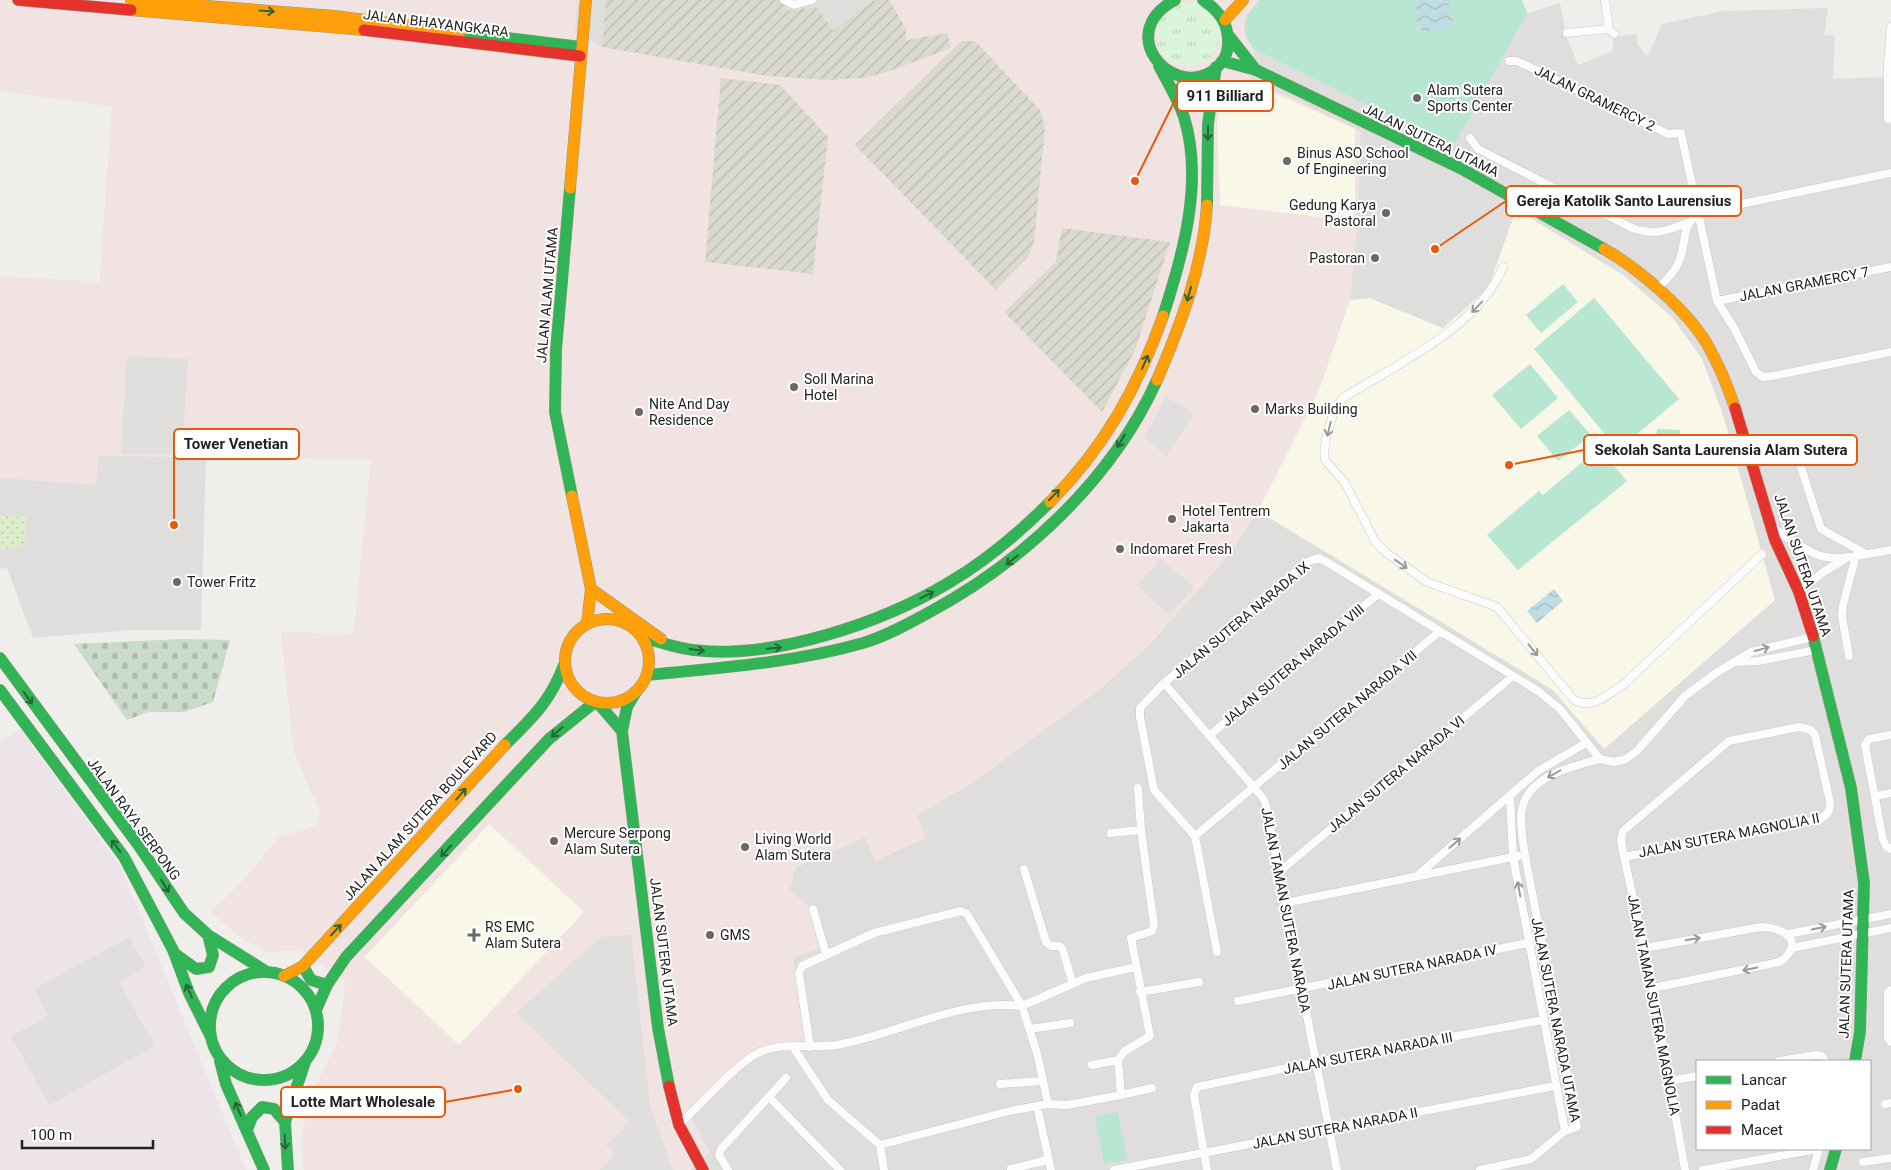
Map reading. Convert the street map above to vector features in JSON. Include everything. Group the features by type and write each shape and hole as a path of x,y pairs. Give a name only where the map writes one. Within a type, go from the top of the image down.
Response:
{"main road":[{"name":"JALAN BHAYANGKARA","path":"18,0 340,27 581,52"},
{"name":"JALAN BHAYANGKARA","path":"131,0 334,16 581,52"},
{"name":"JALAN ALAM UTAMA","path":"586,0 556,350 555,412 591,589 586,624"},
{"path":"642,637 649,655 647,675 636,692 625,700 611,703 596,702 583,697 567,677 564,665 569,641 586,624 611,618 628,625 642,637 669,646 701,651 780,648 829,635 910,603 950,582 989,556 1028,522 1075,474 1108,432 1134,389 1154,344 1184,242 1190,169 1186,125 1159,66 1151,53 1150,46 1150,24 1158,11 1175,0"},
{"path":"647,675 761,664 809,657 870,640 941,608 993,575 1032,544 1085,490 1116,450 1152,391 1169,354 1194,278 1206,207 1208,123 1219,64 1228,49 1229,36 1226,20 1214,6 1203,0"},
{"path":"1220,0 1222,4 1228,6 1242,0"},
{"path":"1226,20 1242,0"},
{"name":"JALAN SUTERA UTAMA","path":"1229,36 1245,59 1256,70"},
{"path":"1159,66 1169,73 1181,77 1194,78 1206,74 1219,64"},
{"name":"JALAN SUTERA UTAMA","path":"1219,64 1256,70 1462,169 1616,255 1671,300 1707,344 1733,402 1756,469 1771,527 1799,592 1813,637 1851,788 1864,883 1860,1032 1856,1060"},
{"path":"591,589 669,646"},
{"name":"JALAN RAYA SERPONG","path":"0,658 139,846 184,913 208,936 267,972"},
{"name":"JALAN ALAM SUTERA BOULEVARD","path":"284,976 303,966 429,831 485,766 543,707 557,683 564,665"},
{"path":"0,690 124,857 174,954 189,993 210,1035 226,1084 264,1170"},
{"name":"JALAN SUTERA UTAMA","path":"636,692 627,707 622,731 658,1028 671,1099 680,1125 703,1170"},
{"path":"596,702 622,731"},
{"path":"219,1058 238,1074 261,1081 278,1079 293,1073 305,1062 313,1050 317,1038 316,1010 327,985 346,957 549,739 596,702"},
{"path":"174,954 196,969 202,970 209,967 213,961 213,955 208,936"},
{"path":"303,966 311,981 327,985"},
{"path":"210,1035 210,1019 214,1003 223,990 236,980 251,974 267,972 284,976 304,990 316,1010"},
{"path":"288,1170 285,1122 305,1062"},
{"path":"247,1130 252,1117 262,1108 274,1109 285,1122"},
{"path":"1830,1170 1836,1150"}],"street":[{"path":"784,0 794,5 812,0"},
{"path":"1567,33 1612,32 1605,0"},
{"path":"1888,118 1891,27"},
{"name":"JALAN GRAMERCY 2","path":"1509,61 1517,61 1668,134 1681,133 1698,213"},
{"path":"1470,138 1478,149 1632,228 1647,233 1662,232 1687,223 1698,213 1891,173"},
{"path":"1698,213 1717,301 1734,328 1756,372 1763,377 1891,352"},
{"path":"1658,289 1678,266 1687,223"},
{"path":"1503,267 1491,291 1470,315 1450,331 1342,398 1335,408 1329,431 1325,460 1345,483 1379,546 1427,582 1497,607 1574,700 1584,704 1598,702 1624,684 1762,554"},
{"name":"JALAN GRAMERCY 7","path":"1717,301 1891,267"},
{"path":"1800,464 1821,529 1866,554"},
{"path":"1771,527 1818,555 1852,556 1891,550"},
{"path":"1799,592 1822,573 1852,556"},
{"path":"1849,656 1842,616 1852,556"},
{"name":"JALAN SUTERA NARADA IX","path":"1195,836 1158,796 1151,781 1140,708 1164,683 1307,562 1318,558 1377,594"},
{"path":"1377,594 1550,699 1600,759"},
{"name":"JALAN SUTERA NARADA VIII","path":"1210,735 1377,594"},
{"name":"JALAN SUTERA NARADA VII","path":"1195,836 1254,789 1440,632"},
{"name":"JALAN SUTERA NARADA UTAMA","path":"1510,796 1513,857 1564,1131 1577,1127 1524,855 1521,816 1527,796 1551,774 1565,768 1600,759 1614,762 1626,758 1637,751 1685,696 1716,672 1758,650 1813,637"},
{"path":"1735,662 1816,650"},
{"name":"JALAN SUTERA NARADA VI","path":"1279,872 1513,676"},
{"name":"JALAN TAMAN SUTERA NARADA","path":"1164,683 1210,735 1266,805 1337,1170"},
{"name":"JALAN SUTERA MAGNOLIA II","path":"1621,840 1623,831 1729,742 1799,727 1811,730 1815,736 1830,809 1821,819 1624,857"},
{"path":"1888,848 1866,742 1891,734"},
{"path":"1418,875 1549,763 1586,743"},
{"path":"1092,1066 1118,1060 1125,1051 1150,1036 1131,938 1152,931 1154,925 1141,830 1138,788"},
{"path":"1876,796 1891,793"},
{"path":"1112,833 1141,830"},
{"path":"1195,836 1217,952"},
{"name":"JALAN TAMAN SUTERA MAGNOLIA","path":"1621,840 1653,988 1685,1170"},
{"path":"1285,903 1524,855"},
{"path":"1024,869 1046,942 1051,946 1060,946 1062,948 1073,984"},
{"path":"813,909 826,954"},
{"path":"810,1047 799,973 802,966 874,933 961,911 967,914 1022,1006 1030,1029 1048,1104"},
{"path":"1788,934 1891,914"},
{"path":"1645,948 1761,927 1780,929 1788,934 1792,948 1787,957 1780,962 1653,988"},
{"path":"1792,948 1891,928"},
{"name":"JALAN SUTERA NARADA IV","path":"1238,1001 1528,943"},
{"path":"680,1125 756,1053 793,1047 838,1045 969,1007 1022,1006 1095,976 1136,967"},
{"path":"1140,992 1199,982"},
{"path":"1891,990 1888,992 1888,1038 1891,1042"},
{"name":"JALAN SUTERA NARADA III","path":"1204,1152 1195,1089 1316,1062 1543,1020"},
{"path":"1030,1029 1070,1023"},
{"path":"793,1047 828,1100 880,1145 884,1170"},
{"path":"1786,1060 1819,1055 1824,1060"},
{"path":"1118,1060 1121,1095"},
{"path":"1670,1081 1696,1076"},
{"path":"728,1170 719,1155 721,1149 770,1098 786,1078"},
{"path":"1000,1084 1043,1081"},
{"name":"JALAN SUTERA NARADA II","path":"1114,1170 1555,1086"},
{"path":"880,1145 976,1118 1048,1104 1067,1105 1152,1088"},
{"path":"770,1098 840,1170"},
{"path":"1037,1106 1047,1160 1051,1170"},
{"path":"1480,1170 1531,1159 1564,1131"},
{"path":"1702,1170 1813,1150"},
{"path":"1813,1170 1819,1150"},
{"path":"1204,1152 1207,1170"},
{"path":"1863,1162 1891,1158"},
{"path":"1011,1169 1047,1160"}],"shaded area":[{"path":"0,0 1521,0 1528,13 1560,3 1567,38 1578,65 1613,51 1613,37 1636,34 1638,45 1646,55 1649,53 1662,24 1724,11 1828,8 1824,35 1835,36 1833,79 1883,77 1887,95 1885,123 1891,124 1891,1170 304,1170 302,1137 313,1091 338,1041 346,981 300,950 267,952 242,938 211,912 247,877 279,837 309,829 319,823 320,811 294,752 281,632 354,634 371,459 206,457 201,630 131,630 33,638 7,568 0,569 0,277 100,282 112,106 0,91"},
{"path":"0,0 577,0 575,33 602,47 606,0 781,0 787,11 816,7 833,30 875,0 1260,0 1246,15 1245,37 1254,49 1251,79 1361,131 1358,221 1350,300 1319,390 1258,511 1228,556 1152,642 1102,688 971,784 917,815 926,838 875,861 865,837 795,868 790,890 809,907 821,948 793,957 806,1041 777,1043 752,1051 713,1088 690,1106 691,1116 710,1153 691,1170 304,1170 302,1137 313,1091 338,1041 346,981 300,950 267,952 242,938 211,912 247,877 279,837 309,829 319,823 320,811 294,752 281,632 354,634 371,459 99,456 96,485 0,478 0,277 100,282 112,106 0,91"},
{"path":"606,0 781,0 787,11 816,7 833,30 875,0 889,0 905,27 907,40 947,33 951,48 887,72 864,78 829,80 767,76 602,47"},
{"path":"961,41 975,41 1040,110 1045,127 1034,242 1028,257 996,290 855,145"},
{"path":"721,78 780,85 828,137 813,274 705,262"},
{"name":"Binus ASO School of Engineering","path":"1240,81 1252,83 1355,129 1355,198 1352,221 1220,205 1217,121 1224,90 1232,83"},
{"path":"1361,131 1516,209 1488,288 1443,328 1370,298 1350,300 1358,221"},
{"path":"1516,209 1623,275 1672,317 1702,359 1724,418 1775,600 1604,749 1553,690 1258,511 1319,390 1350,300 1370,298 1443,328 1488,288"},
{"path":"1062,228 1170,242 1135,350 1102,412 1004,312 1056,262"},
{"path":"127,356 188,359 182,455 121,454"},
{"path":"1166,397 1194,413 1167,456 1144,438"},
{"path":"112,470 139,471 137,534 79,532 79,523 63,523 65,504 108,504 109,473"},
{"path":"1161,559 1194,587 1169,615 1137,585"},
{"path":"21,730 121,868 246,1170 0,1170 0,741"},
{"name":"RS EMC Alam Sutera","path":"489,824 584,912 459,1045 365,957"},
{"path":"631,935 650,1106 673,1170 600,1170 615,1155 606,1145 630,1122 516,1013 601,937"},
{"path":"129,937 146,967 119,982 155,1046 49,1105 11,1036 48,1016 34,989"}],"green space":[{"name":"Alam Sutera Sports Center","path":"1260,0 1522,0 1527,13 1453,147 1254,49 1246,35 1245,23 1250,12"},
{"path":"1188,2 1200,4 1211,11 1218,22 1220,34 1218,46 1211,57 1200,64 1188,66 1176,64 1165,57 1158,46 1156,34 1158,22 1165,11 1176,4"},
{"path":"1563,284 1578,302 1541,333 1526,315"},
{"path":"1594,298 1679,399 1618,450 1534,349"},
{"path":"1530,364 1558,398 1521,429 1492,395"},
{"path":"1569,410 1591,435 1558,461 1537,436"},
{"path":"1657,429 1680,430 1681,453 1655,451"},
{"path":"1599,448 1627,481 1518,570 1487,535 1539,491 1543,495"},
{"path":"0,516 26,516 26,538 21,545 0,549"},
{"path":"182,639 230,640 213,702 184,712 148,712 127,720 74,644"},
{"path":"1118,1112 1127,1160 1104,1164 1095,1117"}],"water":[{"path":"1418,0 1449,0 1453,27 1423,32 1415,17"},
{"path":"1554,589 1563,601 1537,623 1527,611"}],"traffic: fast":[{"path":"1175,0 1158,13 1149,28 1149,43 1155,57 1165,69 1179,76 1195,77 1214,70 1223,60 1228,48 1227,30 1222,18 1203,0"},
{"path":"460,32 581,47"},
{"path":"1229,36 1255,69"},
{"path":"1222,61 1256,70 1462,169 1604,249"},
{"path":"1159,66 1176,97 1184,117 1190,141 1192,167 1191,192 1184,243 1163,316"},
{"path":"1207,205 1208,124 1216,67"},
{"path":"570,188 556,350 555,412 572,496"},
{"path":"647,675 756,664 837,650 880,637 928,613 998,569 1061,515 1090,484 1116,451 1138,417 1157,380"},
{"path":"642,637 687,649 724,652 792,644 860,624 923,597 950,582 1003,545 1050,502"},
{"path":"1813,636 1851,788 1864,883 1860,1032 1855,1060"},
{"path":"0,658 139,846 184,913 208,935 267,972"},
{"path":"505,745 539,709 553,689 564,665"},
{"path":"0,690 124,857 173,950 189,993 210,1035"},
{"path":"636,692 627,707 622,731 658,1028 669,1086"},
{"path":"316,1010 327,985 346,957 549,739 595,702"},
{"path":"598,703 622,731"},
{"path":"174,953 196,969 209,967 213,955 208,935"},
{"path":"303,966 311,980 327,985"},
{"path":"264,972 285,976 302,988 314,1005 318,1026 314,1047 302,1064 285,1076 264,1080 243,1076 226,1064 214,1047 210,1026 214,1005 226,988 243,976 264,972"},
{"path":"220,1061 226,1084 264,1170"},
{"path":"288,1170 285,1122 305,1062"},
{"path":"247,1130 252,1117 262,1107 274,1109 285,1122"},
{"path":"1830,1170 1836,1150"}],"traffic: slow":[{"path":"131,0 334,16 460,32"},
{"path":"570,188 586,0"},
{"path":"1225,20 1243,0"},
{"path":"131,10 364,30"},
{"path":"1157,380 1190,294 1201,250 1207,205"},
{"path":"1604,249 1646,278 1687,317 1711,351 1723,375 1735,408"},
{"path":"1050,502 1087,460 1117,415 1142,367 1163,316"},
{"path":"572,496 591,589 587,624"},
{"path":"591,589 661,639"},
{"path":"599,619 615,619 631,626 642,637 649,653 649,661 646,677 637,691 631,696 615,703 599,703 583,696 572,685 565,669 565,653 572,637 583,626 599,619"},
{"path":"284,976 303,966 505,745"}],"traffic: jam":[{"path":"18,0 131,10"},
{"path":"364,30 580,56"},
{"path":"1735,408 1775,540 1799,592 1813,636"},
{"path":"669,1086 679,1125 703,1170"}],"place":[{"name":"Alam Sutera Sports Center","path":"1417,98"},
{"name":"Binus ASO School of Engineering","path":"1287,161"},
{"name":"911 Billiard","path":"1135,181"},
{"name":"Gedung Karya Pastoral","path":"1386,213"},
{"name":"Gereja Katolik Santo Laurensius","path":"1435,249"},
{"name":"Pastoran","path":"1375,258"},
{"name":"Soll Marina Hotel","path":"794,387"},
{"name":"Marks Building","path":"1255,409"},
{"name":"Nite And Day Residence","path":"639,412"},
{"name":"Sekolah Santa Laurensia Alam Sutera","path":"1509,465"},
{"name":"Hotel Tentrem Jakarta","path":"1172,519"},
{"name":"Tower Venetian","path":"174,525"},
{"name":"Indomaret Fresh","path":"1120,549"},
{"name":"Tower Fritz","path":"177,582"},
{"name":"Mercure Serpong Alam Sutera","path":"554,841"},
{"name":"Living World Alam Sutera","path":"745,847"},
{"name":"RS EMC Alam Sutera","path":"474,935"},
{"name":"GMS","path":"710,935"},
{"name":"Lotte Mart Wholesale","path":"518,1089"}]}
